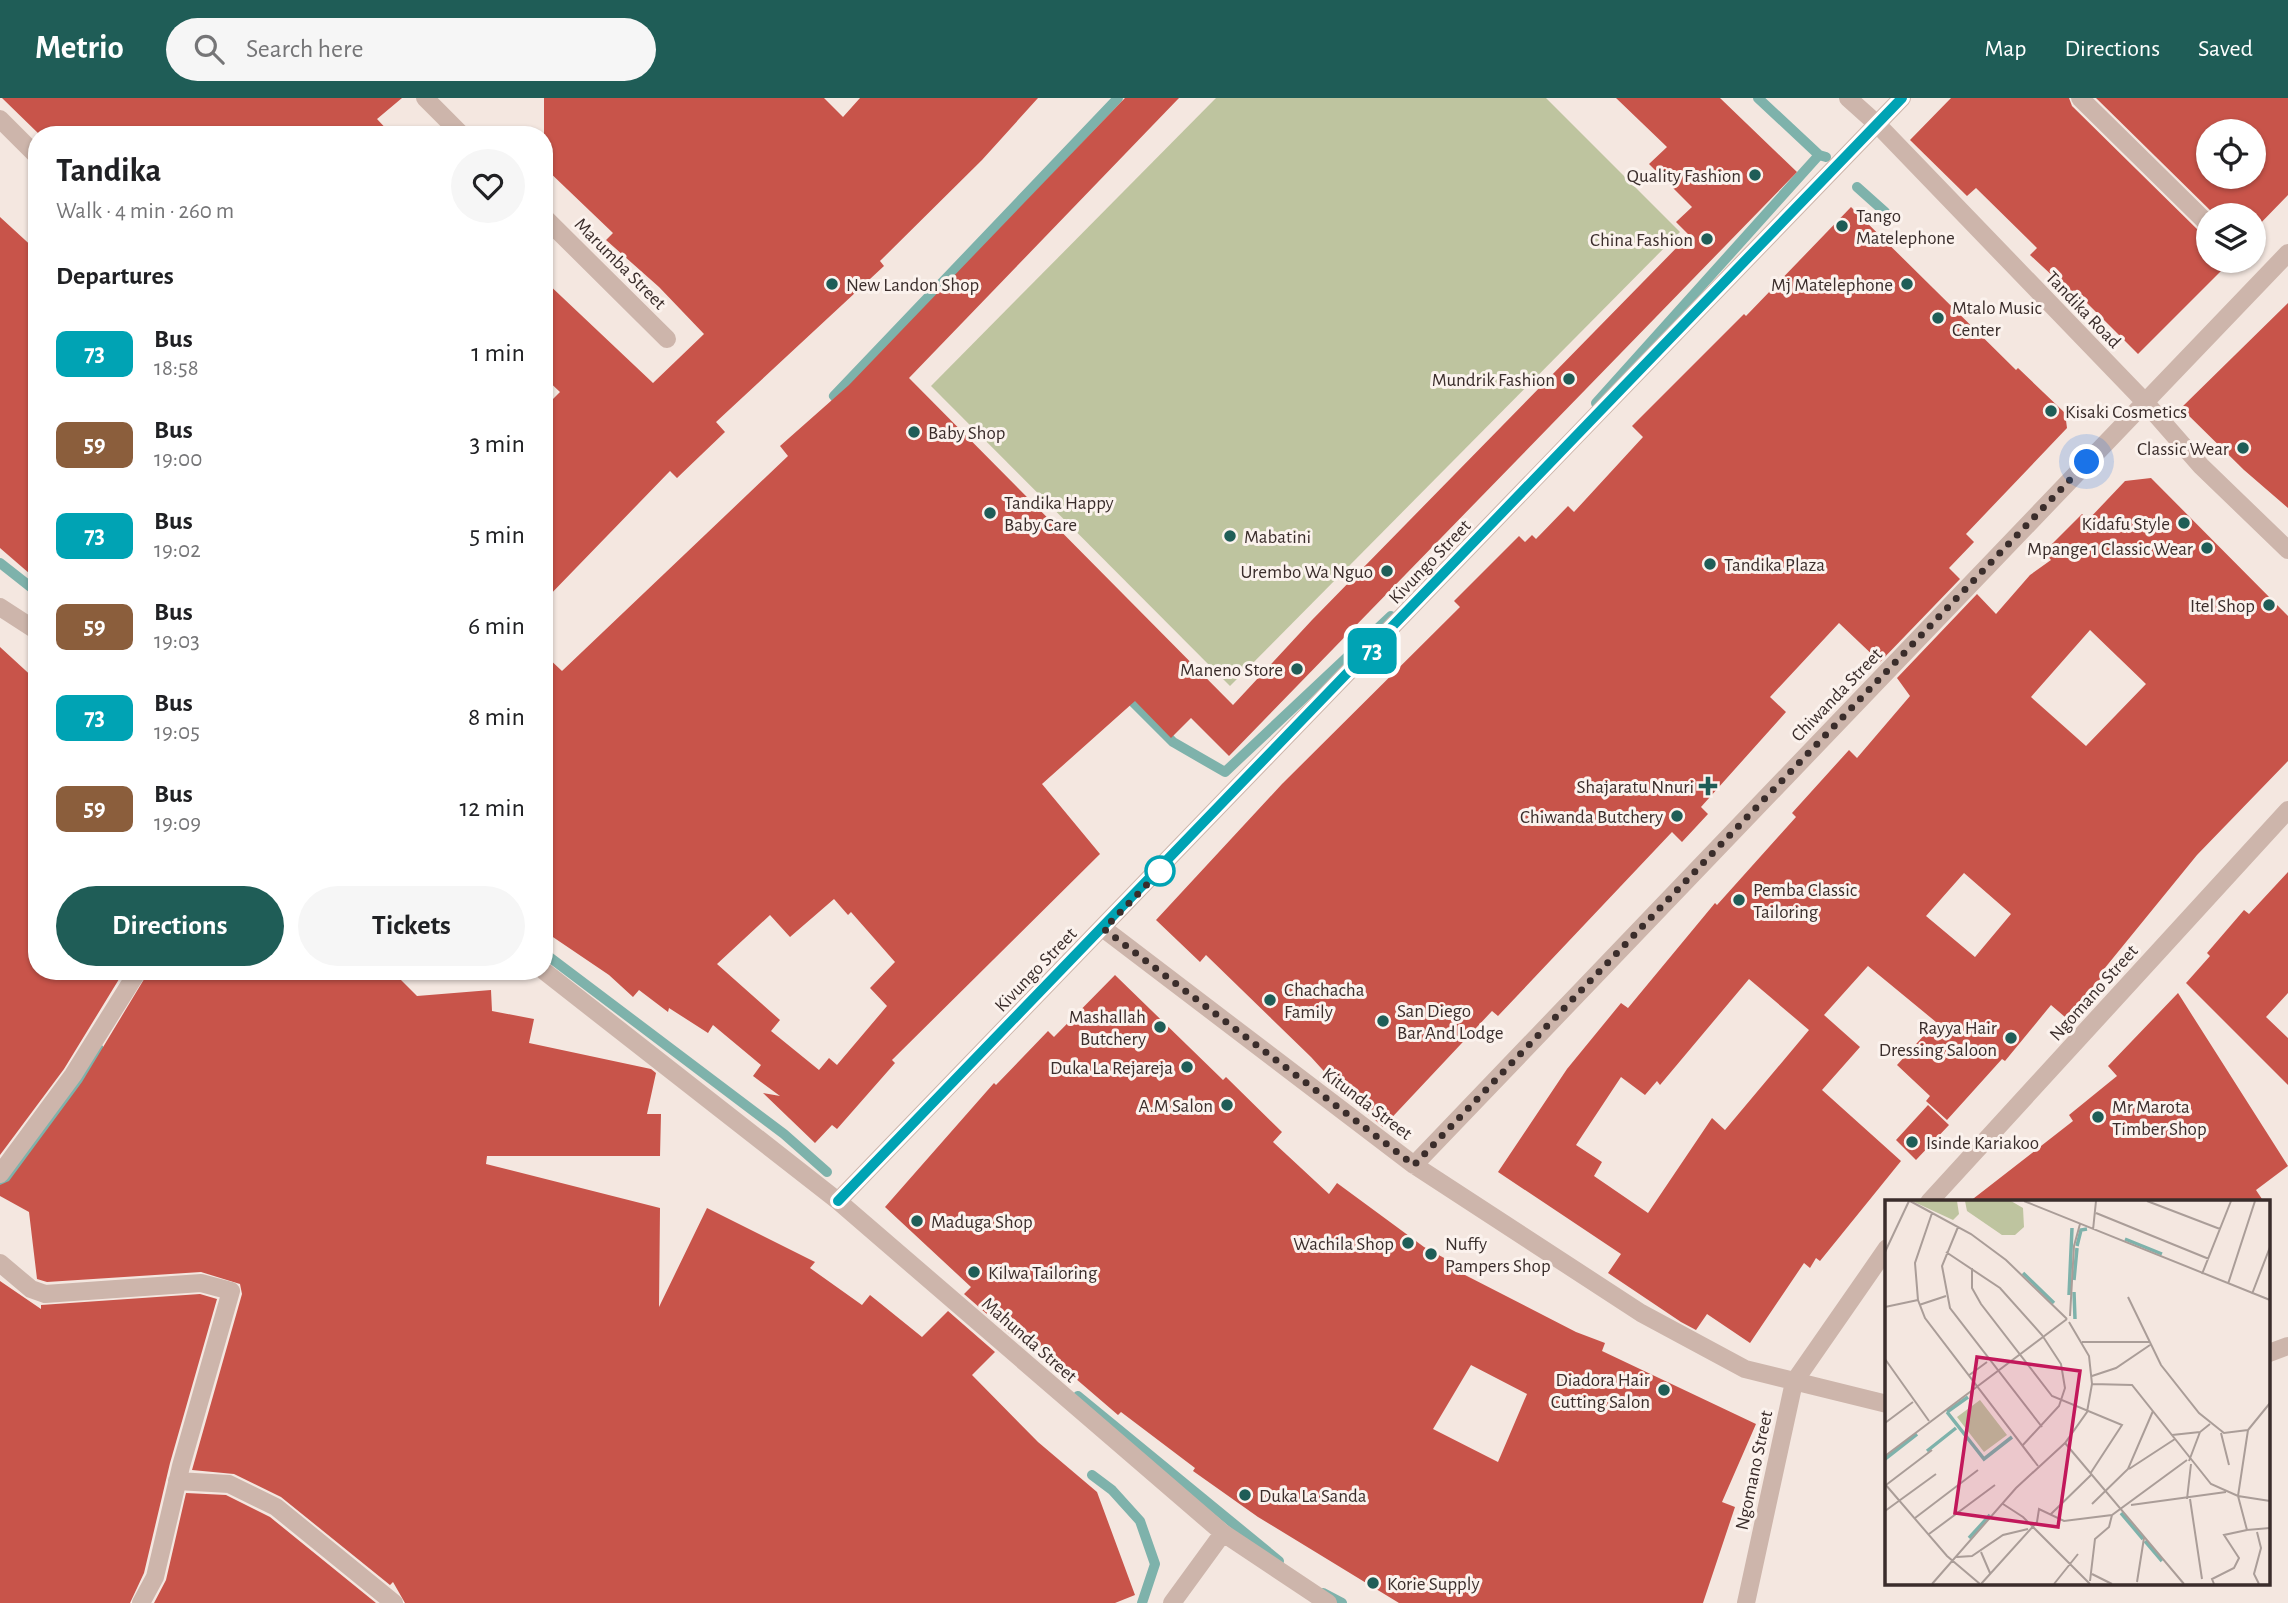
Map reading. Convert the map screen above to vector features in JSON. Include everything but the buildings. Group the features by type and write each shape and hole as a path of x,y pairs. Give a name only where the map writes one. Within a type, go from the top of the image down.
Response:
{"street":[{"path":"425,98 453,126"},
{"name":"Tandika Road","path":"1848,98 1877,124 2145,402 2201,466 2288,550"},
{"name":"Kivungo Street","path":"838,1201 1104,929 1902,98"},
{"path":"2080,98 2196,212"},
{"path":"0,120 28,147"},
{"name":"Marumba Street","path":"553,226 667,339"},
{"name":"Chiwanda Street","path":"1414,1165 2288,253"},
{"path":"0,607 28,625"},
{"name":"Ngomano Street","path":"1931,1200 2288,810"},
{"name":"Kitunda Street","path":"1104,929 1414,1165 1641,1313 1745,1369 1885,1404"},
{"name":"Mahunda Street","path":"553,978 838,1201 1223,1533 1328,1603"},
{"path":"0,1174 73,1075 132,980"},
{"name":"Ngomano Street","path":"1746,1603 1794,1382 1885,1251"},
{"path":"0,1263 31,1289 45,1294 201,1283 231,1291 177,1481 155,1577 141,1603"},
{"path":"2270,1353 2288,1346"},
{"path":"177,1481 229,1484 276,1507 394,1603"},
{"path":"1172,1603 1223,1533"}],"green space":[{"name":"Mabatini","path":"1216,98 1546,98 1680,232 1230,686 931,386"}],"waterway":[{"path":"843,406 834,396 1118,98"},
{"path":"1758,98 1819,155 1826,157"},
{"path":"1596,403 1819,155"},
{"path":"1857,187 1885,212"},
{"path":"0,563 28,585"},
{"path":"1123,692 1173,742 1225,772 1391,616"},
{"path":"553,960 784,1134 827,1172"},
{"path":"0,1189 74,1094 99,1049"},
{"path":"1078,1396 1279,1561"},
{"path":"1092,1475 1112,1490 1140,1521 1155,1564 1142,1603"},
{"path":"1323,1593 1342,1603"}],"bus line":[{"name":"73","path":"838,1201 1104,929 1902,98"}],"place":[{"name":"Quality Fashion","path":"1755,175"},
{"name":"Tango Matelephone","path":"1842,226"},
{"name":"China Fashion","path":"1707,239"},
{"name":"New Landon Shop","path":"832,284"},
{"name":"Mj Matelephone","path":"1907,284"},
{"name":"Mtalo Music Center","path":"1938,318"},
{"name":"Mundrik Fashion","path":"1569,379"},
{"name":"Kisaki Cosmetics","path":"2051,411"},
{"name":"Baby Shop","path":"914,432"},
{"name":"Classic Wear","path":"2243,448"},
{"name":"Tandika Happy Baby Care","path":"990,513"},
{"name":"Kidafu Style","path":"2184,523"},
{"name":"Mabatini","path":"1230,536"},
{"name":"Mpange 1 Classic Wear","path":"2207,548"},
{"name":"Tandika Plaza","path":"1710,564"},
{"name":"Urembo Wa Nguo","path":"1387,571"},
{"name":"Itel Shop","path":"2269,605"},
{"name":"Maneno Store","path":"1297,669"},
{"name":"Shajaratu Nnuri","path":"1708,786"},
{"name":"Chiwanda Butchery","path":"1677,816"},
{"name":"Pemba Classic Tailoring","path":"1739,900"},
{"name":"Chachacha Family","path":"1270,1000"},
{"name":"San Diego Bar And Lodge","path":"1383,1021"},
{"name":"Mashallah Butchery","path":"1160,1027"},
{"name":"Rayya Hair Dressing Saloon","path":"2011,1038"},
{"name":"Duka La Rejareja","path":"1187,1067"},
{"name":"A.M Salon","path":"1227,1105"},
{"name":"Mr Marota Timber Shop","path":"2098,1117"},
{"name":"Isinde Kariakoo","path":"1912,1142"},
{"name":"Maduga Shop","path":"917,1221"},
{"name":"Wachila Shop","path":"1408,1243"},
{"name":"Nuffy Pampers Shop","path":"1431,1254"},
{"name":"Kilwa Tailoring","path":"974,1272"},
{"name":"Diadora Hair Cutting Salon","path":"1664,1390"},
{"name":"Duka La Sanda","path":"1245,1495"},
{"name":"Korie Supply","path":"1373,1583"}],"route":[{"path":"1160,871 1162,869 1104,929 1414,1165 2087,462"}]}
